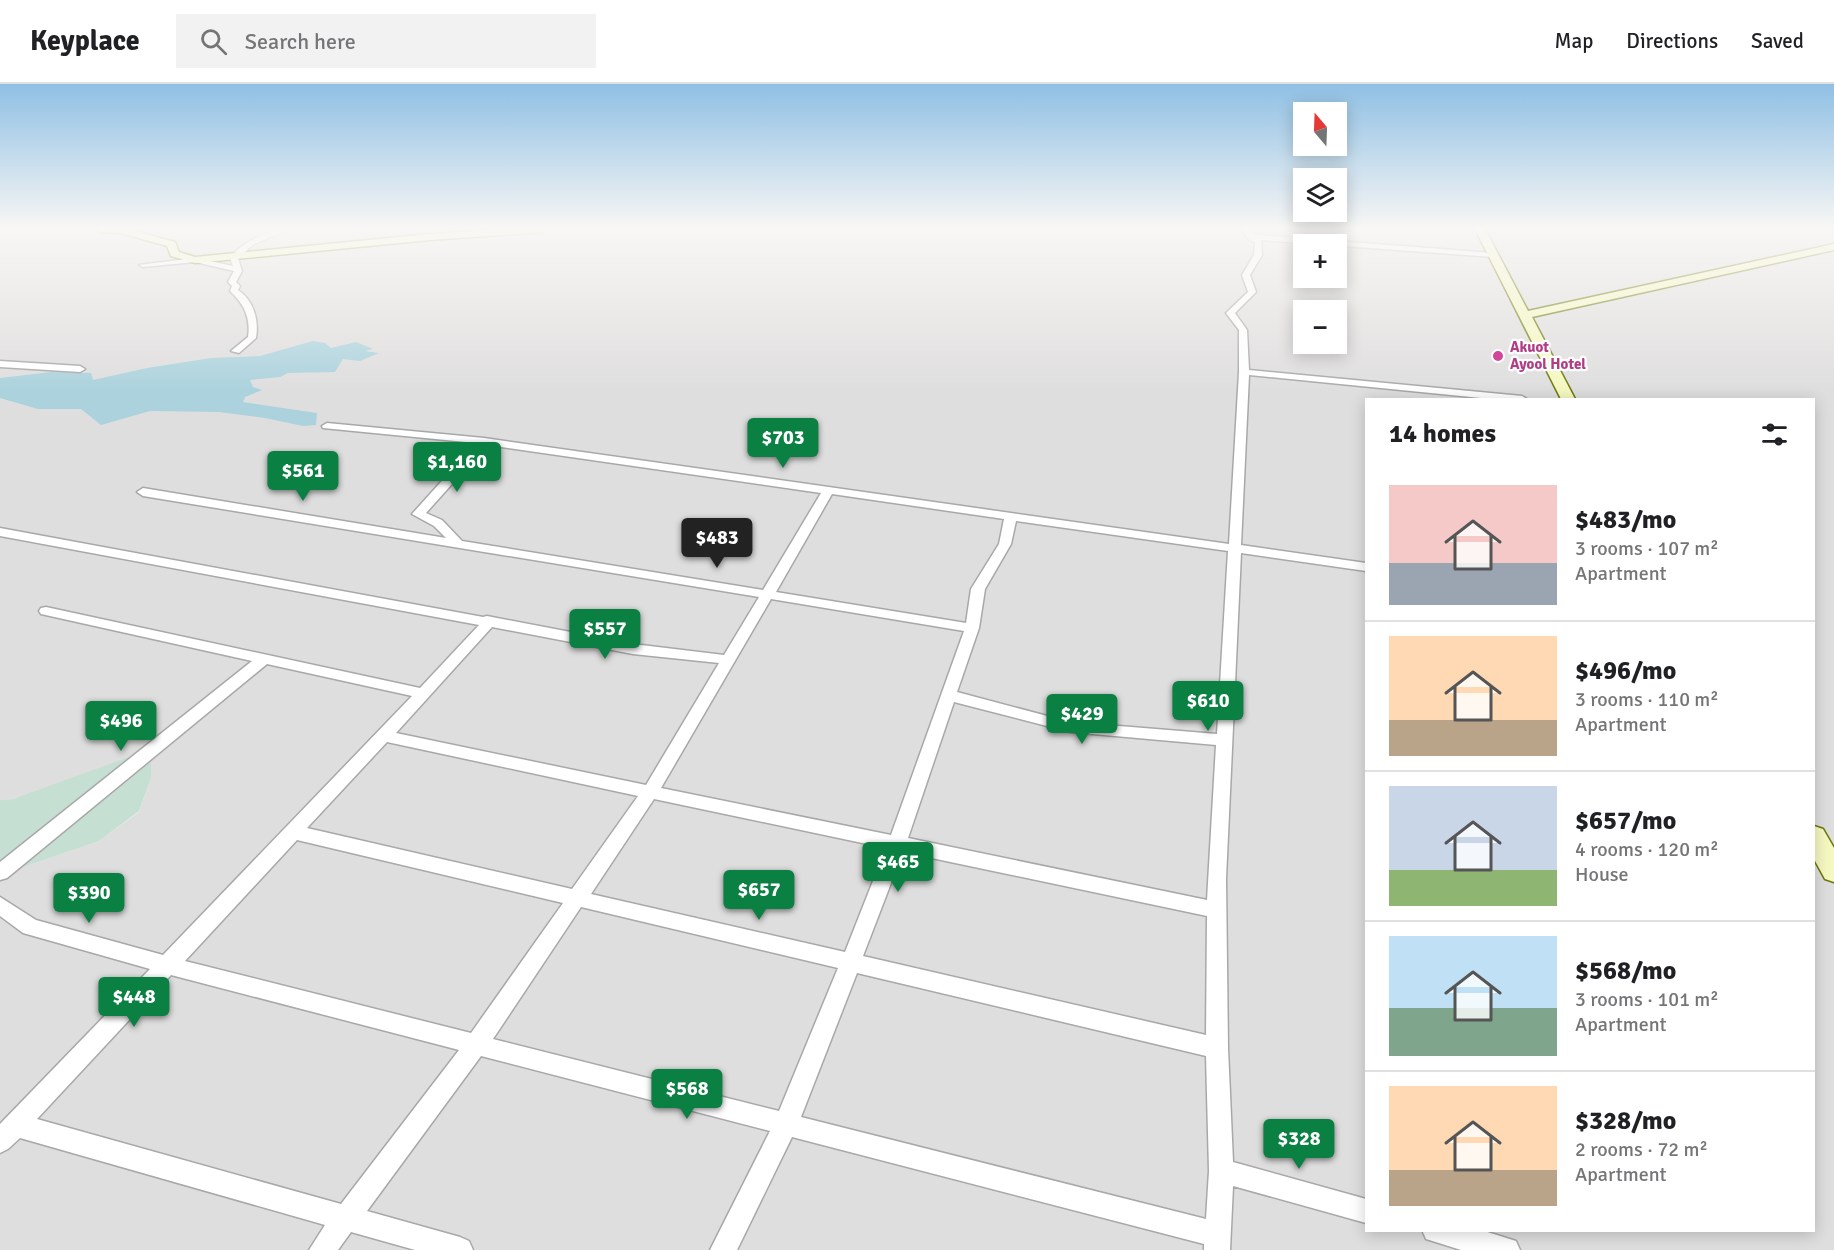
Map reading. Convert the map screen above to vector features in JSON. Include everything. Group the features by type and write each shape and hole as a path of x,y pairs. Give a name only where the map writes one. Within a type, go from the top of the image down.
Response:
{"street":[{"path":"233,283 236,286 234,291 243,297 254,324 252,338 236,351"},
{"path":"0,905 30,927 167,965 786,1124 1217,1242 1221,1171 1217,1048 1217,910 1244,372 1243,330 1230,313 1252,292 1249,283"},
{"path":"1508,283 1567,398"},
{"path":"1525,315 1669,283"},
{"path":"0,364 80,369"},
{"path":"1244,372 1512,398"},
{"path":"327,426 484,441 1365,567"},
{"path":"457,542 438,523 418,514 484,441"},
{"path":"322,1250 476,1045 650,792 829,490"},
{"path":"143,492 972,628"},
{"path":"723,1250 786,1124 851,962 897,843 972,628 978,589 1005,544 1011,516"},
{"path":"0,532 487,620 633,649 730,660"},
{"path":"46,610 424,694"},
{"path":"460,1250 344,1218 8,1133 485,629 487,620"},
{"path":"0,873 264,658"},
{"path":"948,695 1070,727 1225,740"},
{"path":"383,736 1217,910"},
{"path":"292,832 1217,1048"},
{"path":"1815,838 1834,872"},
{"path":"1221,1171 1365,1211"},
{"path":"1442,1232 1507,1250"}],"shaded area":[{"path":"0,283 1293,283 1293,288 1347,288 1347,283 1834,283 1834,1250 0,1250 0,875 99,841 139,812 151,778 151,763 12,799 0,800"}],"green space":[{"path":"129,757 151,763 151,778 139,811 99,841 0,875 0,800 13,799"}],"water":[{"path":"313,341 325,343 331,348 356,342 373,349 365,351 379,353 360,361 343,359 335,372 288,373 280,377 250,380 253,387 262,390 245,397 243,402 317,413 316,425 303,426 219,412 150,411 101,425 81,409 38,409 0,398 0,378 51,372 91,373 93,380 147,368 211,358 260,356"}],"place":[{"name":"Akuot Ayool Hotel","path":"1498,356"}]}
